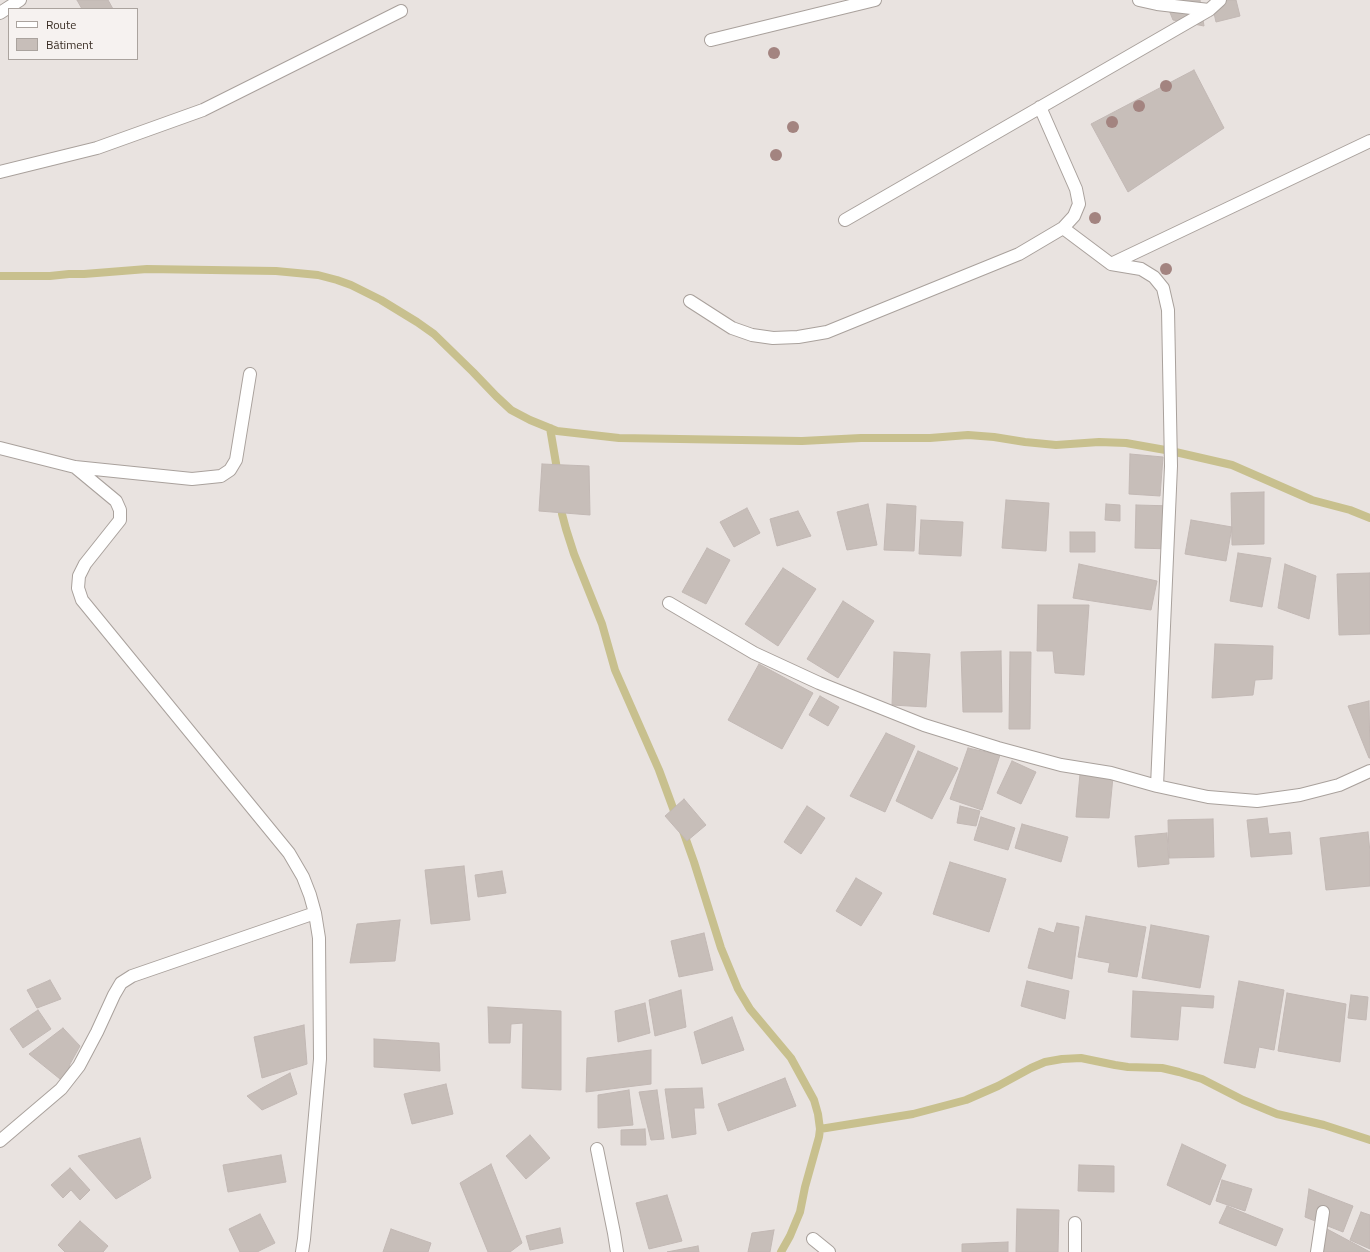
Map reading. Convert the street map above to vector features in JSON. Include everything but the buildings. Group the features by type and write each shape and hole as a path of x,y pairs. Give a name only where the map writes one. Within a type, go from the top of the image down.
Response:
{"street":[{"path":"9,8 20,0"},
{"path":"711,40 875,0"},
{"path":"1139,0 1157,4 1209,10"},
{"path":"845,220 1209,10 1220,0"},
{"path":"0,172 97,148 203,110 401,11"},
{"path":"690,301 732,328 752,335 773,338 798,337 827,332 1019,254 1063,228 1074,216 1078,204 1076,189 1040,107"},
{"path":"1111,264 1370,142"},
{"path":"1063,228 1111,264 1141,269 1154,276 1163,288 1168,310 1171,466 1157,786"},
{"path":"0,448 75,467 192,479 221,476 230,470 236,460 250,374"},
{"path":"75,467 116,501 120,510 120,520 85,564 79,576 78,588 82,600 289,853 303,877 315,913 319,938 320,1059 302,1252"},
{"path":"669,603 754,653 819,683 924,725 998,748 1054,763 1112,773 1157,786 1208,797 1257,801 1300,795 1339,784 1370,771"},
{"path":"0,1141 61,1089 79,1066 121,983 132,976 315,913"},
{"path":"597,1149 617,1252"},
{"path":"1317,1252 1323,1212"},
{"path":"1075,1223 1075,1252"},
{"path":"813,1239 829,1252"}],"waterway":[{"path":"0,276 50,276 147,269 276,271 318,275 351,285 381,300 417,322 434,334 511,410 530,420 557,431 619,438 802,441 861,438 930,438 968,435 1056,445 1099,442 1126,443 1171,451 1232,465 1312,500 1350,510 1370,518"},
{"path":"550,428 558,475"},
{"path":"561,502 562,514 574,554 602,624 615,670 659,770 677,819"},
{"path":"683,831 721,948 738,989 750,1009 791,1058 814,1100 818,1114 820,1129 819,1137 805,1187 800,1212 790,1236 781,1252"},
{"path":"820,1129 913,1114 966,1100 998,1086 1045,1062 1081,1058 1128,1067 1162,1068 1179,1072 1202,1079 1243,1100 1277,1114 1324,1125 1370,1140"}]}
